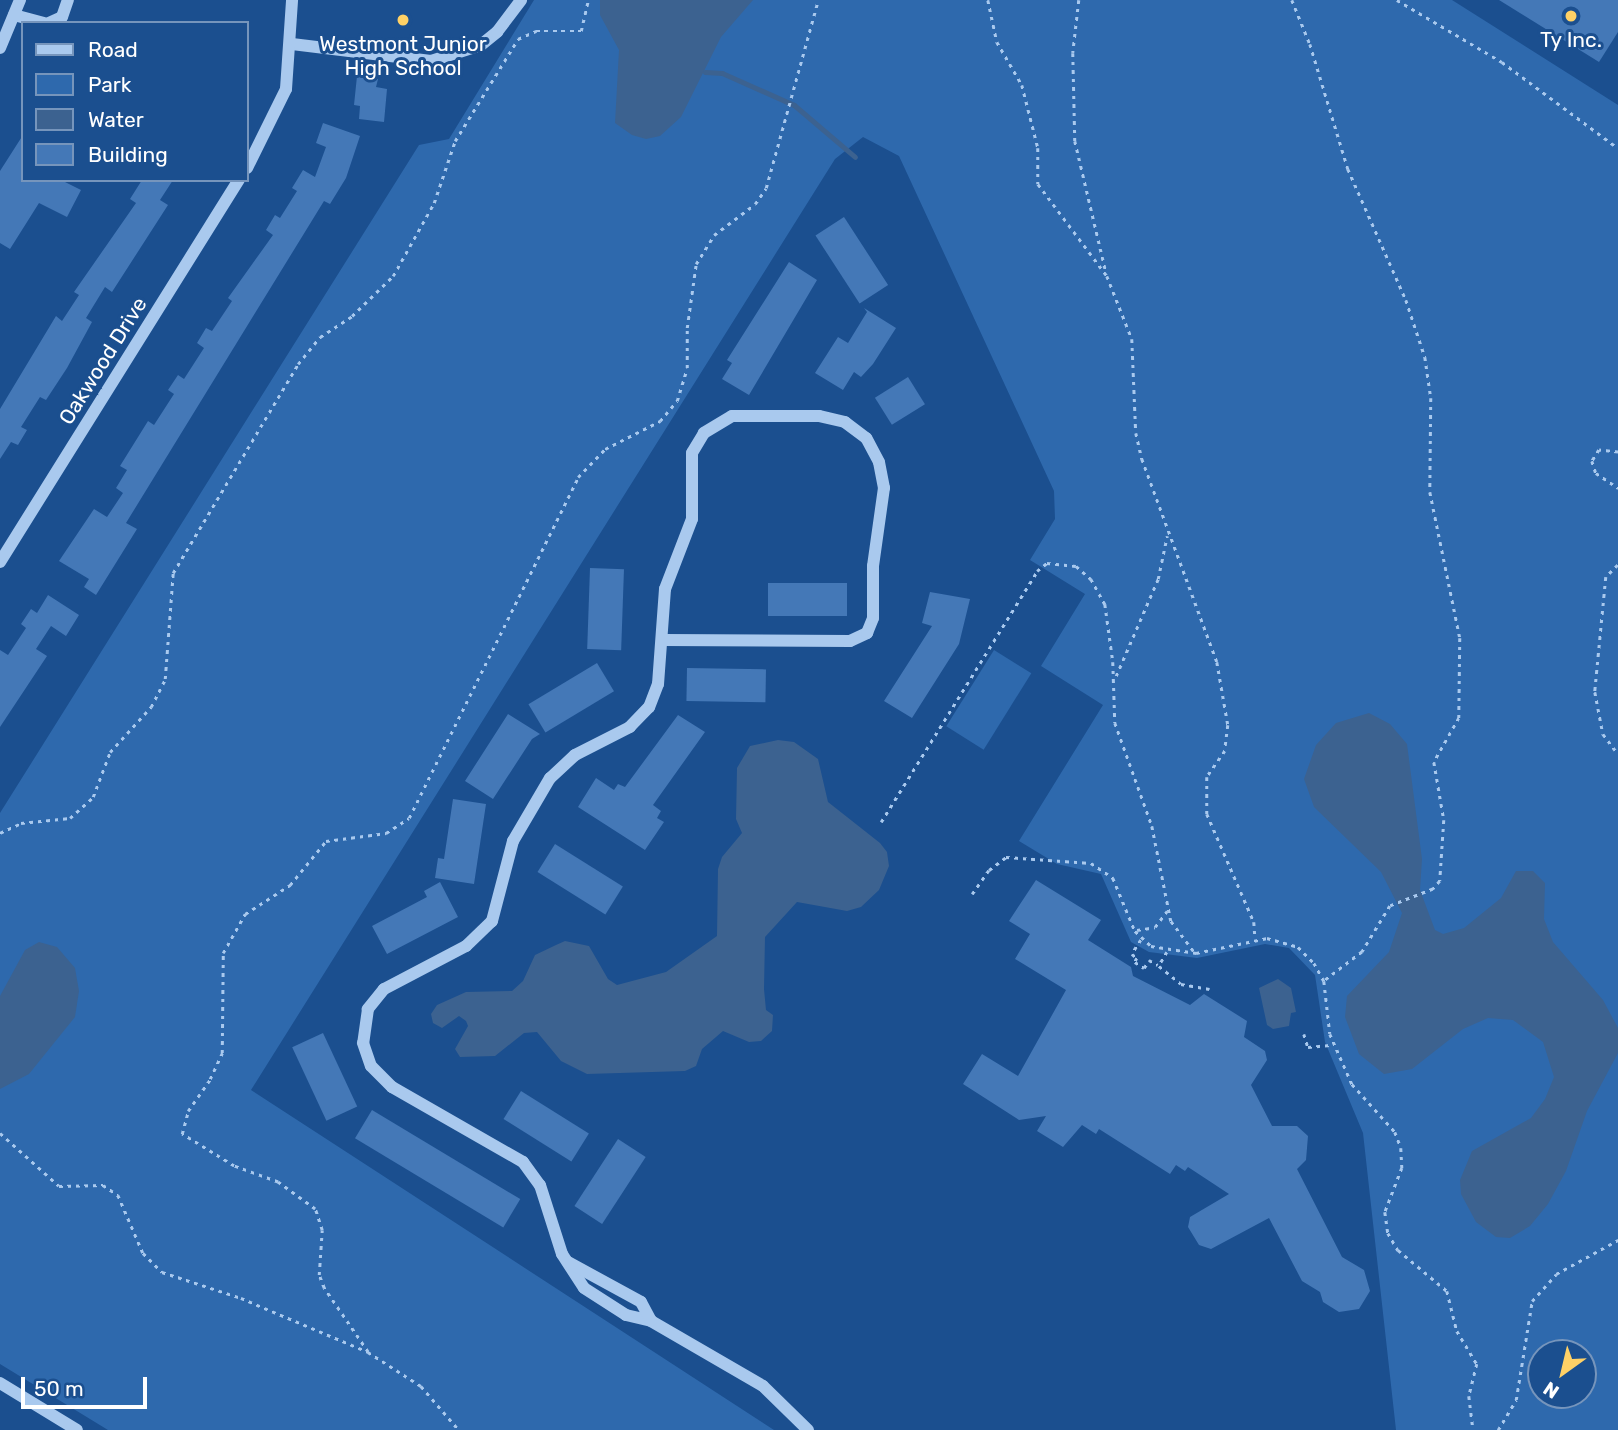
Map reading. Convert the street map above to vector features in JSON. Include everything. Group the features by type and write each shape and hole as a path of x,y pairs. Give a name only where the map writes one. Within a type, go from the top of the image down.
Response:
{"street":[{"path":"0,48 20,0"},
{"path":"53,21 62,17 68,0"},
{"path":"248,166 277,114 292,44 292,0"},
{"path":"292,44 431,61 481,45 497,32 521,0"},
{"path":"14,15 36,21"},
{"name":"Oakwood Drive","path":"0,562 238,182"},
{"path":"663,640 850,641 867,634 873,618 873,566 884,488 879,462 866,438 845,422 819,416 732,416 704,433 692,453 692,519 665,589 658,684 642,718 575,755 539,794 513,841 501,897 485,931 466,946 384,989 368,1009 362,1031 371,1066 385,1081 523,1163 540,1185 568,1262 584,1288 626,1315 651,1321 764,1386 808,1430"},
{"path":"568,1262 640,1302 651,1321"},
{"path":"0,1383 77,1430"}],"path":[{"path":"0,833 21,823 70,818 93,797 110,752 151,707 165,679 173,573 298,365 320,337 352,316 393,276 434,203 455,141 519,39 536,31 581,31 588,0"},
{"path":"368,1352 324,1288 319,1275 322,1230 316,1209 278,1182 234,1167 182,1134 188,1111 211,1079 222,1053 223,953 246,914 290,885 326,841 386,833 417,808 553,520 578,477 605,449 660,421 677,401 687,368 687,328 696,264 714,236 755,204 766,188 818,0"},
{"path":"988,0 997,41 1022,85 1038,148 1038,184 1107,276"},
{"path":"1079,0 1073,53 1076,154 1107,276 1132,339 1136,433 1167,531 1217,662 1229,739 1207,777 1205,802 1213,831 1254,922 1255,937"},
{"path":"1292,0 1310,44 1349,169 1419,335 1429,380 1430,492 1458,619 1459,718 1434,762 1444,820 1443,875 1437,886 1394,904 1362,952 1324,981"},
{"path":"1397,0 1502,62 1618,148"},
{"path":"1618,452 1599,450 1592,461 1596,473 1618,488"},
{"path":"1114,680 1158,579 1167,531"},
{"path":"881,822 1030,580 1046,563 1076,566 1097,589 1108,618 1115,723 1152,826 1175,931 1196,953"},
{"path":"1618,565 1606,577 1595,692 1603,734 1618,754"},
{"path":"972,894 989,870 1006,857 1091,863 1113,878 1141,940 1168,951 1196,953 1255,937 1298,947 1324,981 1334,1045 1357,1094 1399,1140 1402,1168 1388,1199 1388,1233 1398,1250 1450,1297 1457,1331 1477,1364 1469,1396 1473,1430"},
{"path":"1135,931 1155,927 1168,908"},
{"path":"1141,940 1132,954 1137,958 1135,962 1144,968 1149,960 1181,984 1210,989"},
{"path":"1159,966 1168,951"},
{"path":"1304,1034 1308,1047 1334,1045"},
{"path":"0,1133 59,1186 103,1185 117,1195 143,1253 162,1272 241,1298 368,1352 433,1397 459,1430"},
{"path":"1498,1430 1516,1400 1532,1301 1556,1274 1618,1240"}],"green space":[{"path":"534,0 1452,0 1618,105 1618,1430 1396,1430 1363,1133 1325,1042 1315,975 1289,948 1265,944 1197,958 1149,952 1131,942 1101,874 1057,864 1019,841 1103,705 1041,666 1085,594 1030,560 1055,519 1054,491 899,156 863,137 835,159 251,1090 774,1430 108,1430 0,1364 0,813 419,145 449,139"},
{"path":"994,650 1031,673 984,750 946,726"}],"water":[{"path":"600,0 753,0 721,37 681,117 660,136 646,139 632,135 615,123 619,50 600,15"},
{"path":"1369,713 1390,724 1407,744 1422,859 1420,890 1435,930 1443,934 1464,928 1501,898 1516,871 1533,871 1545,883 1544,919 1553,942 1603,1000 1618,1028 1618,1053 1587,1111 1566,1171 1548,1204 1530,1226 1510,1238 1496,1237 1476,1222 1461,1194 1460,1180 1472,1151 1531,1118 1545,1099 1554,1077 1543,1042 1513,1020 1488,1018 1463,1029 1412,1069 1384,1074 1359,1054 1345,1017 1347,996 1389,952 1402,913 1381,872 1314,807 1304,779 1316,745 1336,723"},
{"path":"778,740 794,742 818,759 828,802 880,843 887,852 889,866 879,890 861,907 847,911 797,902 765,937 764,989 766,1010 773,1015 772,1031 761,1041 749,1042 723,1031 702,1049 696,1066 685,1071 587,1074 561,1061 537,1032 524,1033 495,1056 460,1057 455,1049 468,1026 466,1021 459,1016 442,1028 433,1023 431,1014 437,1005 466,992 512,991 523,981 535,955 556,945 565,941 589,946 608,979 617,985 666,972 717,936 718,869 722,857 742,833 736,819 737,768 750,746"},
{"path":"39,942 57,947 75,968 79,991 75,1017 29,1074 0,1089 0,996 25,950"},
{"path":"1278,979 1291,988 1296,1012 1291,1013 1289,1026 1273,1029 1267,1025 1259,988"}],"building":[{"name":"Ty Inc.","path":"1499,0 1618,0 1618,32 1599,62"},
{"path":"357,76 378,79 376,87 387,89 384,122 359,119 360,106 354,105"},
{"path":"323,123 360,136 346,178 330,204 324,201 126,523 137,529 96,595 84,587 89,579 59,561 94,509 107,517 123,493 116,488 127,470 120,466 148,421 154,425 174,394 168,390 178,375 184,379 204,348 197,343 206,328 212,331 232,301 228,298 273,235 266,230 275,215 280,218 297,191 292,188 303,170 315,177 326,147 316,143"},
{"path":"21,138 21,182 65,182 81,190 67,217 39,203 10,249 0,243 0,171"},
{"path":"141,182 172,182 160,200 168,205 112,292 105,287 86,318 92,322 67,368 46,400 40,397 21,427 27,430 18,445 11,442 0,459 0,409 56,316 62,321 79,295 74,292 136,203 130,199"},
{"path":"844,217 888,285 860,303 815,236"},
{"path":"789,262 817,280 749,395 722,379 732,363 727,360"},
{"path":"864,308 896,328 873,364 861,377 854,372 843,390 815,373 838,337 848,343 867,312"},
{"path":"908,377 925,404 892,425 875,398"},
{"path":"590,568 624,569 621,650 587,649"},
{"path":"768,583 847,583 847,616 768,616"},
{"path":"930,592 970,599 959,644 912,718 884,701 932,626 922,623"},
{"path":"48,595 79,615 66,636 51,626 36,649 47,656 0,727 0,650 8,655 26,628 21,624 31,609 37,613"},
{"path":"597,663 614,691 545,732 528,704"},
{"path":"687,668 766,669 765,702 686,701"},
{"path":"508,714 540,734 532,739 493,799 465,781"},
{"path":"678,715 705,732 653,805 661,811 657,818 664,822 645,850 578,807 596,778 614,790 618,784 625,787"},
{"path":"453,799 486,804 474,884 435,878 438,858 444,859"},
{"path":"555,844 623,886 605,914 538,872"},
{"path":"1036,880 1101,920 1088,940 1131,967 1133,976 1190,1005 1204,994 1247,1021 1244,1037 1265,1051 1267,1060 1251,1085 1272,1126 1297,1126 1308,1136 1306,1160 1297,1169 1342,1257 1364,1270 1370,1291 1359,1309 1339,1312 1323,1302 1320,1292 1302,1281 1269,1218 1211,1249 1199,1245 1188,1227 1190,1217 1229,1194 1188,1167 1185,1171 1176,1165 1170,1174 1099,1129 1096,1134 1082,1125 1063,1147 1037,1131 1046,1116 1019,1120 963,1084 982,1054 1018,1076 1066,990 1015,959 1030,934 1009,921"},
{"path":"440,882 458,917 387,954 372,926 427,897 424,891"},
{"path":"323,1033 357,1106 326,1121 292,1047"},
{"path":"521,1091 589,1133 571,1161 504,1119"},
{"path":"372,1110 520,1199 503,1227 355,1138"},
{"path":"618,1139 646,1157 602,1224 574,1206"}],"waterway":[{"path":"705,72 722,73 794,105 855,157"}],"place":[{"name":"Ty Inc.","path":"1571,16"},
{"name":"Westmont Junior High School","path":"403,20"}]}
